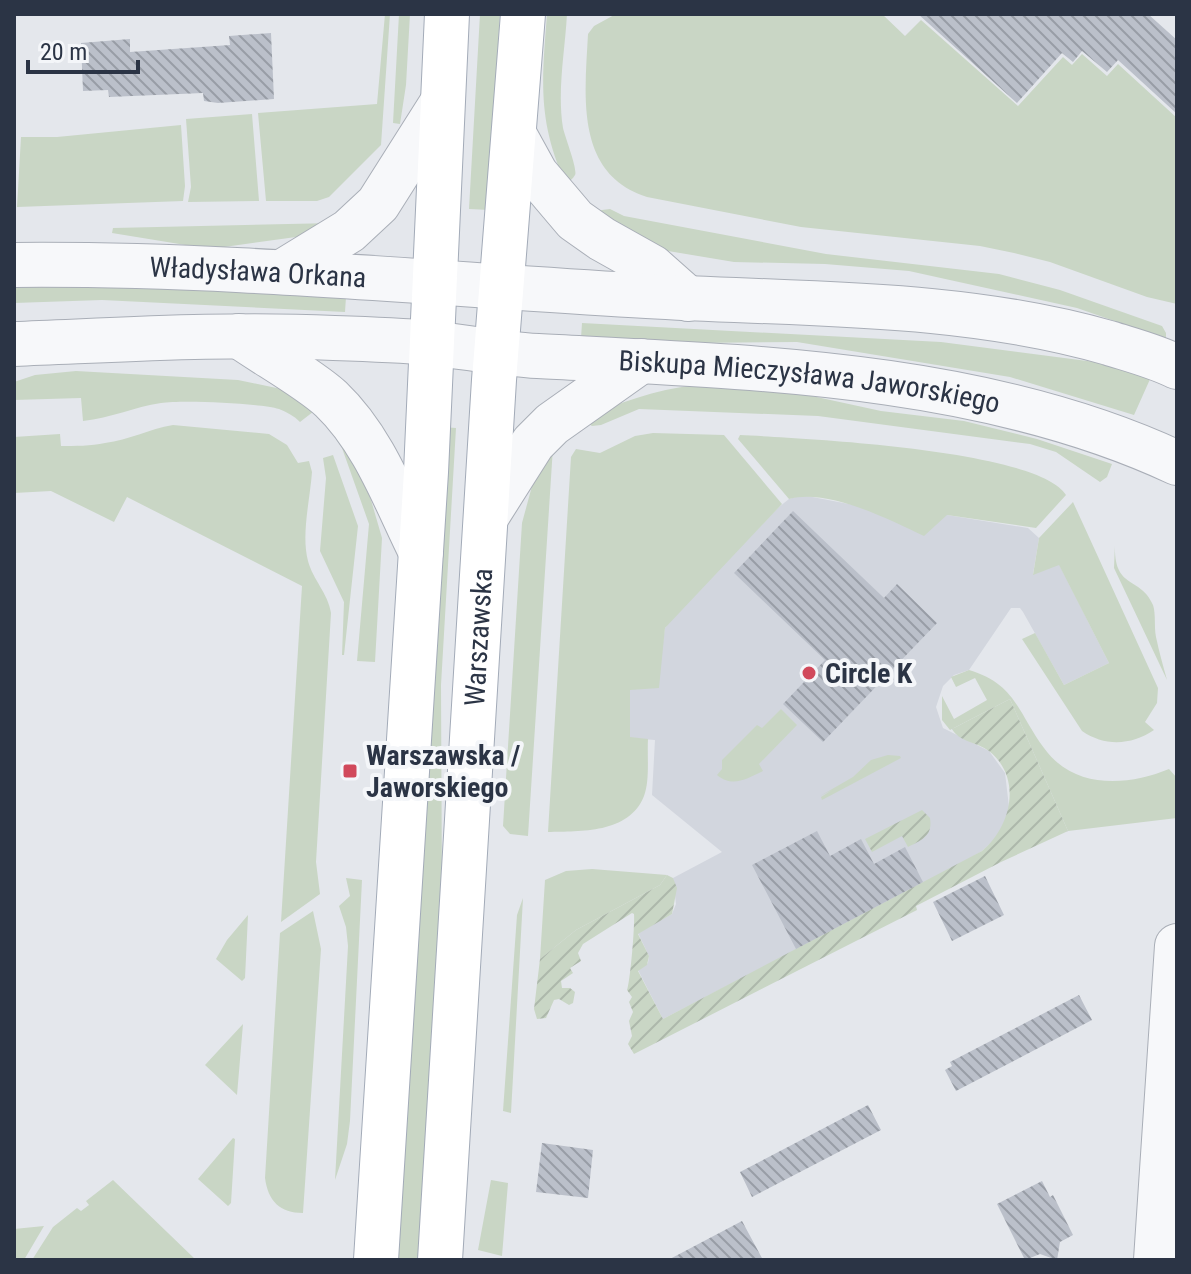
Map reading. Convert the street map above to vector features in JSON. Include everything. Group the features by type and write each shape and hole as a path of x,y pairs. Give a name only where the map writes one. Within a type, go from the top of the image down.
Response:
{"main road":[{"path":"376,1260 421,552 447,14"},
{"name":"Warszawska","path":"440,1260 497,354 523,14"}],"street":[{"path":"282,272 349,231 378,204 442,103"},
{"path":"514,134 536,174 575,220 652,267 688,299"},
{"name":"Władysława Orkana","path":"14,265 282,272 503,288"},
{"path":"503,288 862,306 998,320 1078,335 1177,367"},
{"path":"239,336 328,396 351,421 378,465 421,552"},
{"path":"14,344 239,336 431,343"},
{"name":"Biskupa Mieczysława Jaworskiego","path":"431,343 497,354 716,366 870,381 1018,409 1098,432 1177,463"},
{"path":"488,514 533,443 552,424 641,361"},
{"path":"1156,1260 1177,946"}],"shaded area":[{"name":"Circle K","path":"802,495 854,505 877,513 947,515 1028,528 1039,538 1033,574 1059,564 1109,663 1064,685 1023,612 1020,608 1011,608 969,670 954,675 943,686 936,707 943,728 989,751 1005,773 1009,807 1006,821 996,838 959,865 663,1019 638,970 648,963 649,956 638,933 672,914 676,904 673,878 722,852 652,795 655,740 630,738 630,690 662,648 665,628 675,615 779,507 789,499"}],"green space":[{"path":"385,14 390,14 381,145 329,197 317,201 266,201 258,113 377,104"},
{"path":"399,14 410,14 406,85 400,124 393,123"},
{"path":"480,14 500,14 488,195 490,210 469,209"},
{"path":"547,14 567,14 561,114 575,172 566,184 546,120 543,80"},
{"path":"616,14 882,14 905,36 921,20 1018,106 1063,57 1072,65 1082,54 1107,76 1118,64 1177,118 1177,304 1014,253 980,246 801,227 647,197 623,186 607,170 595,151 586,106 588,34 594,26"},
{"path":"252,114 259,201 188,202 191,187 186,119"},
{"path":"181,125 183,201 17,207 21,137 57,137"},
{"path":"610,209 624,216 826,254 999,274 1060,290 1162,326 1166,339 1077,308 909,271 825,264 734,262 668,251 630,239 592,216"},
{"path":"334,223 296,237 210,249 112,233 113,228"},
{"path":"101,285 346,297 345,312 102,300 14,303 14,286"},
{"path":"582,323 941,342 1118,365 1151,377 1134,415 1010,377 797,342 689,343 581,338"},
{"path":"76,371 238,380 286,390 318,408 300,422 285,411 269,407 172,402 83,421 81,398 14,400 14,382 35,375"},
{"path":"695,385 789,391 881,411 964,421 1037,439 1112,464 1107,477 1100,482 1056,452 1030,444 818,416 639,409 601,425 592,426 583,420 638,398"},
{"path":"173,425 269,434 287,445 298,463 309,461 312,472 306,551 310,568 331,613 316,862 320,894 281,922 302,586 127,497 114,522 51,491 14,493 14,437 60,434 61,446 89,445"},
{"path":"443,427 456,428 441,685 442,900 421,1260 396,1260"},
{"path":"653,433 724,435 782,504 665,628 659,688 630,690 630,737 648,739 647,783 637,808 627,818 602,828 548,832 571,457 576,449 600,453 635,436"},
{"path":"740,435 862,443 966,457 1012,467 1046,479 1066,495 1036,528 947,515 924,536 877,514 840,502 805,497 789,499 738,439"},
{"path":"343,437 371,500 382,538 375,662 357,661 369,524 336,439"},
{"path":"553,447 528,836 510,834 503,826 522,523 535,475"},
{"path":"333,455 358,526 344,655 344,602 320,551 326,478 323,458"},
{"path":"1073,502 1158,688 1157,703 1145,722 1154,730 1137,739 1109,742 1082,731 1022,639 1035,633 1064,685 1109,663 1059,565 1033,575 1039,538"},
{"path":"1115,543 1118,569 1148,596 1153,605 1156,637 1167,680 1114,568"},
{"path":"969,670 985,676 1007,692 1044,748 1056,762 1070,771 1086,778 1119,781 1169,769 1177,778 1177,818 1068,831 1010,699 950,730 942,720 942,696 954,719 987,700 975,678 956,687 951,677"},
{"path":"1010,699 1068,831 1001,862 916,906 917,910 634,1054 628,1044 632,1036 629,1021 633,1012 629,1002 632,997 627,990 633,941 632,913 583,944 578,953 581,961 570,968 573,973 561,981 562,988 575,992 573,1003 569,1005 559,999 554,1000 546,1018 537,1019 534,1009 540,959 576,930 660,885 667,875 673,878 677,888 672,914 638,934 649,956 647,965 638,971 663,1019 982,851 992,841 1006,816 1009,788 1006,775 1000,762 989,751 959,737 952,729"},
{"path":"781,709 797,725 759,764 763,771 734,782 717,775 722,769 722,760 757,725 762,728"},
{"path":"888,755 901,758 822,800 821,797 832,790 820,796 853,777 871,760"},
{"path":"922,810 930,818 930,829 925,837 908,847 902,836 872,852 865,839"},
{"path":"592,869 667,875 660,885 576,930 540,959 545,880 566,871"},
{"path":"346,878 362,880 350,1121 347,1144 335,1180 348,946 339,906 350,896"},
{"path":"523,898 511,1113 503,1111 517,915"},
{"path":"313,911 321,949 303,1213 288,1211 276,1204 265,1178 280,933"},
{"path":"248,915 245,978 242,981 216,959"},
{"path":"243,1024 237,1095 205,1065"},
{"path":"233,1138 231,1203 228,1206 198,1179"},
{"path":"113,1180 195,1260 32,1260 53,1227 77,1208 81,1211 89,1205 86,1201"},
{"path":"491,1180 508,1183 502,1256 478,1250"},
{"path":"44,1226 24,1260 14,1260 14,1229"}],"building":[{"path":"918,14 1148,14 1177,40 1177,114 1118,60 1107,72 1082,51 1073,62 1062,53 1017,103"},
{"path":"271,33 274,99 218,103 204,101 203,93 109,97 108,90 83,91 81,43 130,39 130,52 230,45 229,36"},
{"path":"793,511 884,598 897,584 937,623 823,742 783,704 825,660 734,573"},
{"path":"817,831 830,856 861,839 874,864 905,847 923,882 796,949 752,865"},
{"path":"985,876 1004,915 952,941 933,902"},
{"path":"1079,995 1092,1020 956,1091 945,1070 952,1066 950,1062"},
{"path":"868,1105 881,1130 752,1197 740,1172"},
{"path":"542,1143 593,1150 588,1198 536,1192"},
{"path":"1042,1181 1050,1197 1053,1195 1073,1235 1060,1242 1057,1260 1040,1254 1025,1260 997,1204"},
{"path":"742,1221 763,1260 668,1260"}],"place":[{"name":"Circle K","path":"809,673"},
{"name":"Warszawska / Jaworskiego","path":"350,771"}]}
